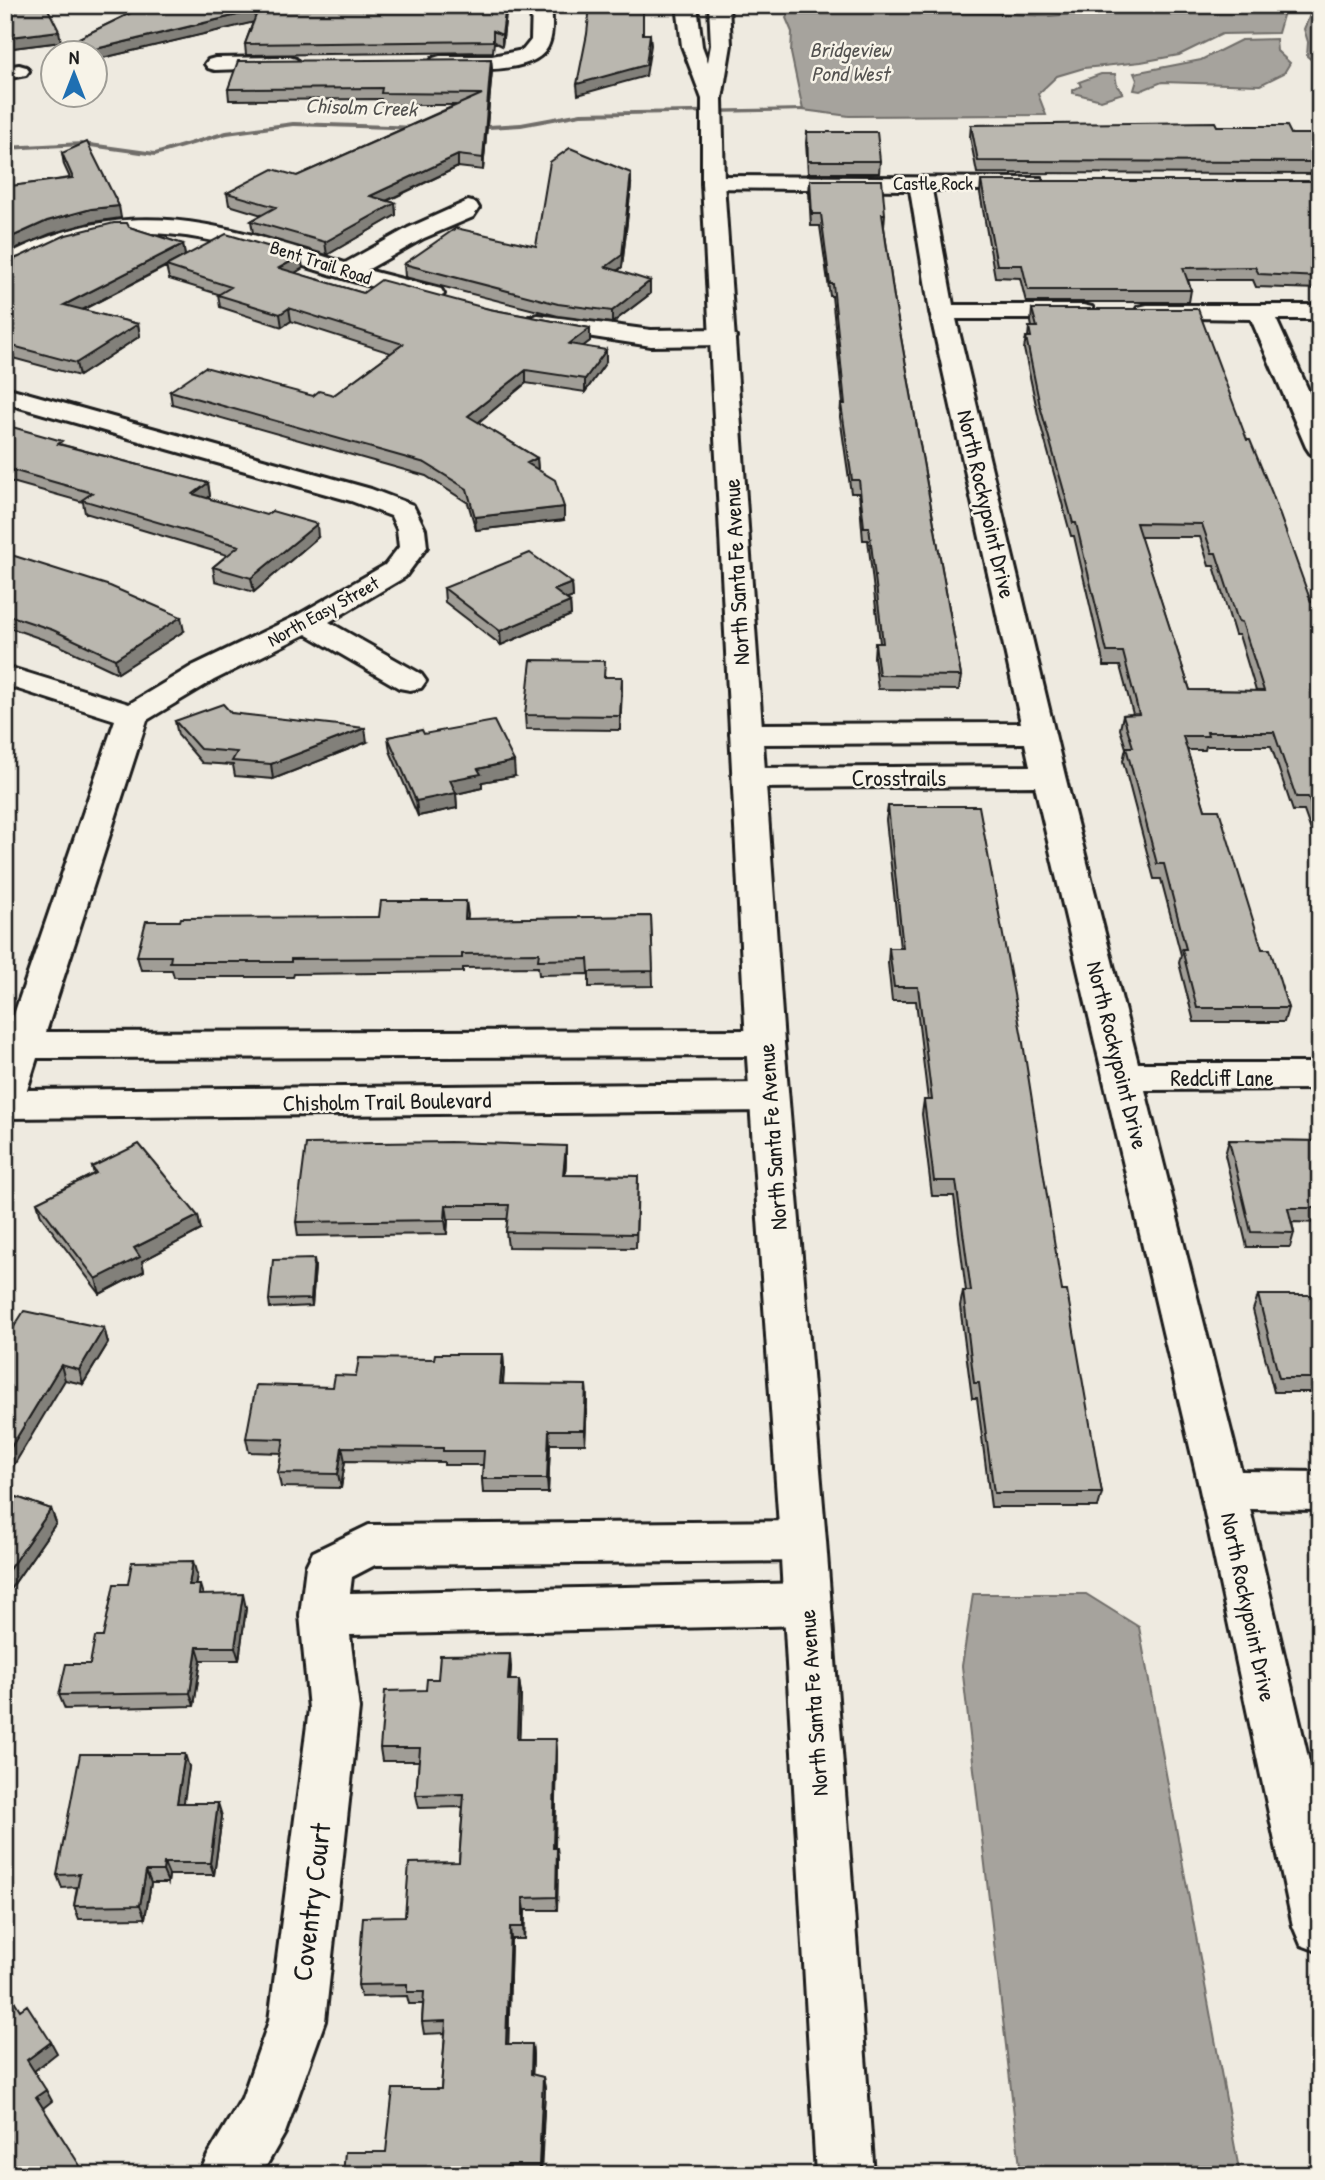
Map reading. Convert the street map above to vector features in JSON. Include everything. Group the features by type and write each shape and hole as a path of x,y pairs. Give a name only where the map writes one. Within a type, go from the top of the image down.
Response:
{"street":[{"path":"420,62 509,61 526,58 536,52 539,43 542,5"},
{"name":"North Santa Fe Avenue","path":"687,5 692,46 712,99"},
{"name":"North Santa Fe Avenue","path":"719,5 721,45 712,99 713,183 765,1042 803,1541 845,2175"},
{"path":"215,64 311,63"},
{"name":"Castle Rock","path":"713,183 1058,183"},
{"name":"North Rockypoint Drive","path":"920,183 942,312 1049,776 1223,1490 1320,1926"},
{"path":"347,272 416,233 465,212 468,208"},
{"name":"Bent Trail Road","path":"5,266 29,251 82,232 117,226 169,225 259,242 347,272 455,300"},
{"path":"942,312 1320,312"},
{"path":"1261,313 1320,447"},
{"path":"509,315 536,322 651,338 723,337"},
{"name":"North Easy Street","path":"5,395 361,495 403,511 411,528 413,547 395,571 307,622 203,673 133,715"},
{"path":"307,622 410,681"},
{"path":"5,675 133,715 14,1045 5,1098"},
{"name":"Crosstrails","path":"746,734 1040,733"},
{"name":"Crosstrails","path":"749,778 1049,776"},
{"path":"14,1045 765,1042"},
{"name":"Redcliff Lane","path":"1124,1077 1320,1076"},
{"name":"Chisholm Trail Boulevard","path":"5,1104 769,1097"},
{"path":"1223,1490 1320,1491"},
{"name":"Coventry Court","path":"228,2175 265,2113 297,2021 334,1709 324,1615 330,1566 369,1545 803,1541"},
{"path":"324,1615 807,1604"}],"water":[{"name":"Bridgeview Pond West","path":"1095,5 1286,5 1278,33 1222,34 1179,55 1084,68 1057,76 1038,94 1046,115 849,116 803,110 791,53 792,32 786,18 791,7 1050,16 1072,14"},
{"path":"1314,5 1320,5 1320,67 1307,56 1308,42 1304,29"},
{"path":"1276,39 1277,51 1290,63 1284,73 1260,85 1162,82 1140,91 1134,90 1137,80 1134,73 1201,60 1241,40"},
{"path":"1101,74 1115,74 1117,86 1123,93 1101,100 1073,93 1073,90 1081,86 1079,82"},
{"path":"973,1594 1086,1594 1139,1627 1240,2175 1021,2175 962,1666"}],"building":[{"path":"5,5 46,5 59,31 11,37 5,25"},
{"path":"140,5 506,5 502,35 493,31 493,41 245,44 258,10 108,46 108,38 79,38 143,7"},
{"path":"590,5 643,5 643,34 650,34 646,65 577,84"},
{"path":"491,59 483,158 458,155 370,196 395,203 325,242 251,221 276,207 227,193 273,169 297,176 482,94 381,93 382,88 228,89 238,61"},
{"path":"1215,122 1217,126 1287,126 1291,134 1320,134 1320,162 978,161 971,125"},
{"path":"807,132 877,132 880,161 808,161"},
{"path":"87,142 119,206 91,209 47,221 5,240 5,187 73,178 62,153"},
{"path":"570,148 631,173 622,255 606,267 650,281 612,311 558,304 404,264 456,228 536,246 550,162"},
{"path":"810,180 882,180 885,214 882,214 894,298 961,676 879,675 875,643 883,643 869,527 864,527 859,480 852,480 841,404 845,404 833,284 830,284 821,214 812,214"},
{"path":"981,181 1320,181 1320,277 1259,274 1255,267 1183,268 1191,290 1028,290 1022,265 997,265"},
{"path":"114,223 127,223 129,227 183,244 64,305 138,324 76,363 5,344 5,312 13,308 5,306 5,261 66,235"},
{"path":"226,234 301,256 279,268 363,293 381,280 489,309 590,328 569,344 606,350 585,379 526,370 468,416 537,458 527,463 555,480 564,507 475,517 467,489 425,463 170,391 205,367 313,396 319,391 334,395 403,344 289,308 280,314 218,295 231,287 166,266"},
{"path":"1032,309 1198,309 1247,440 1250,440 1272,493 1311,602 1314,602 1320,619 1320,831 1308,797 1296,797 1274,732 1207,732 1208,736 1183,736 1205,810 1219,810 1262,949 1270,949 1288,1008 1197,1008 1182,949 1186,949 1164,864 1157,864 1126,747 1133,747 1123,715 1139,714 1123,652 1107,652 1076,523 1073,523 1040,406 1026,337 1031,337 1029,327 1037,327","holes":["1136,523 1202,524 1212,553 1216,553 1238,621 1242,622 1264,691 1190,690"]},
{"path":"5,425 62,441 58,444 208,483 193,494 266,515 272,511 317,524 251,578 213,567 239,546 82,500 92,493 5,468"},
{"path":"5,553 110,586 181,617 115,659 53,630 5,614"},
{"path":"530,553 572,583 554,590 570,602 500,631 444,588"},
{"path":"531,660 605,661 604,677 622,677 620,716 525,715"},
{"path":"223,704 231,713 365,728 271,764 232,761 237,752 200,749 175,721"},
{"path":"494,721 514,761 478,769 481,774 450,780 456,793 416,801 388,737 422,730 424,734"},
{"path":"888,806 979,806 1023,1043 1062,1291 1067,1291 1102,1493 994,1493 979,1383 974,1383 963,1291 971,1291 956,1181 934,1181 924,1100 932,1100 918,987 894,987 889,948 903,948"},
{"path":"381,901 466,901 465,919 651,916 653,971 589,972 588,959 538,960 539,953 462,954 462,958 291,959 291,962 170,962 171,956 137,956 146,921 180,921 181,918 379,917"},
{"path":"1229,1140 1320,1141 1320,1208 1288,1208 1294,1233 1251,1232"},
{"path":"450,1142 566,1146 563,1175 638,1176 636,1234 506,1232 509,1205 446,1205 445,1220 296,1222 306,1144"},
{"path":"139,1144 198,1216 134,1248 140,1257 96,1279 37,1202 96,1173 92,1167"},
{"path":"314,1259 311,1299 269,1300 273,1260"},
{"path":"1258,1295 1320,1295 1320,1378 1279,1378"},
{"path":"24,1311 104,1328 79,1370 61,1365 5,1457 5,1341"},
{"path":"435,1354 503,1354 500,1384 586,1385 584,1430 549,1430 547,1479 482,1479 484,1451 443,1451 443,1448 342,1447 338,1474 278,1473 284,1439 246,1438 256,1385 333,1387 335,1375 356,1376 359,1358 434,1359"},
{"path":"5,1493 51,1509 5,1575"},
{"path":"193,1561 189,1585 200,1585 199,1595 243,1594 235,1647 197,1647 190,1693 59,1695 66,1664 90,1664 95,1637 103,1637 114,1584 128,1584 132,1562"},
{"path":"510,1654 508,1680 519,1680 517,1739 556,1739 553,1848 557,1848 556,1897 523,1898 523,1927 510,1927 506,2044 532,2044 531,2074 543,2077 539,2165 507,2165 506,2175 343,2175 345,2152 386,2152 393,2089 441,2089 446,2021 422,2022 424,1992 407,1992 407,1984 358,1985 363,1917 405,1916 409,1863 459,1862 464,1794 416,1795 420,1748 380,1748 385,1691 426,1690 427,1679 438,1679 440,1655"},
{"path":"80,1754 185,1754 177,1803 218,1803 210,1863 164,1863 163,1871 146,1871 140,1905 74,1906 80,1874 57,1875"},
{"path":"5,1986 20,2010 27,2005 51,2042 27,2060 46,2090 36,2097 86,2175 5,2175"}],"waterway":[{"name":"Chisolm Creek","path":"472,128 521,125 581,114 803,110"},
{"name":"Chisolm Creek","path":"5,148 83,144 155,154 226,133 293,124 423,128"}]}
